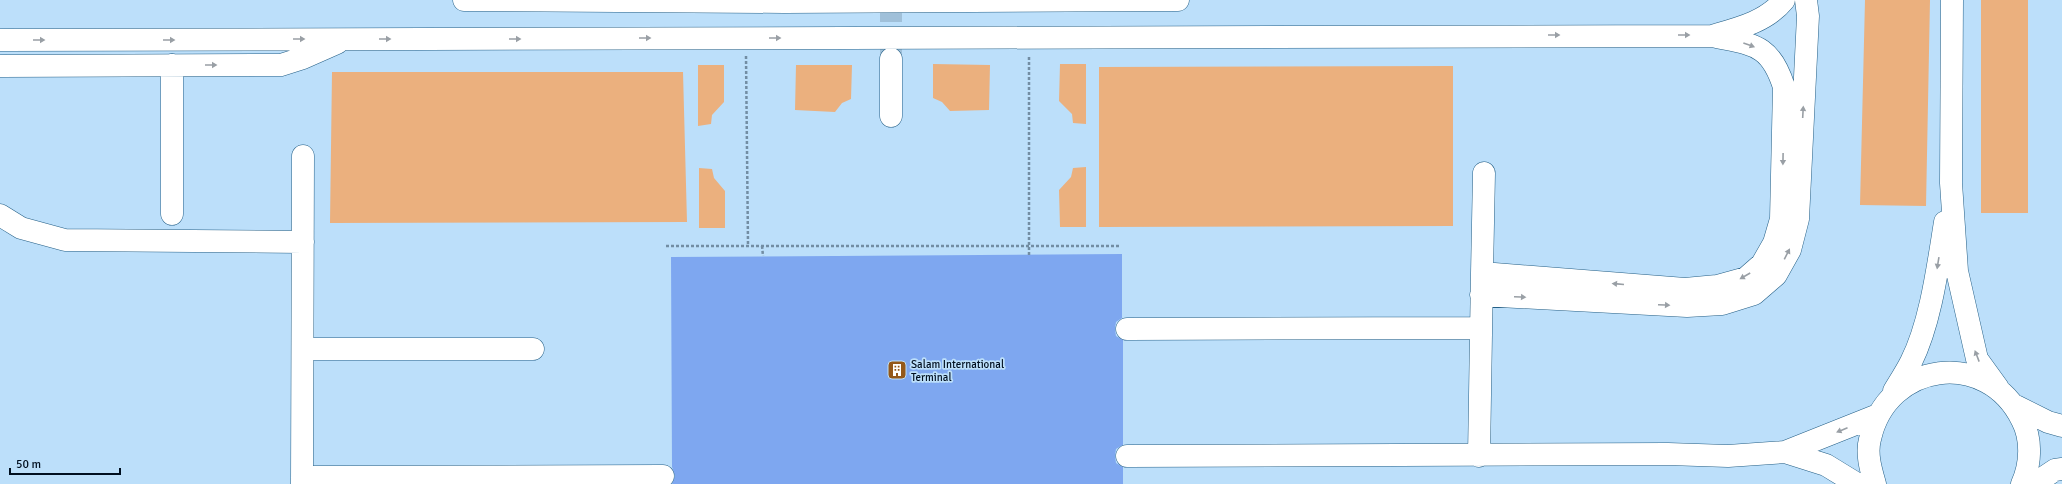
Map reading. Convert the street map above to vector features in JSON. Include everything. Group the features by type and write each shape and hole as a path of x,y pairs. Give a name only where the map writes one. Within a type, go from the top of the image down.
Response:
{"street":[{"path":"464,0 784,2 1178,0"},
{"path":"1712,36 1759,21 1778,7 1784,0"},
{"path":"1481,295 1687,306 1722,304 1754,294 1776,275 1790,250 1798,219 1808,16 1806,0"},
{"path":"1952,0 1951,183 1957,272 1966,319 1977,359 1998,388 2016,406 2048,422 2062,426"},
{"path":"0,40 1712,36 1750,44 1769,55 1779,71 1784,87 1781,219 1774,243 1762,264 1746,278 1717,286 1685,289 1482,273"},
{"path":"0,66 281,65 303,58 346,39"},
{"path":"891,116 892,59"},
{"path":"172,66 172,214"},
{"path":"303,156 302,481 663,476"},
{"path":"1479,456 1484,173"},
{"path":"1875,484 1869,462 1869,440 1878,415 1912,361 1923,327 1936,274 1951,183"},
{"path":"0,215 21,228 65,240 303,242"},
{"path":"1128,329 1481,328"},
{"path":"303,349 533,349"},
{"path":"1890,398 1912,381 1931,374 1948,372 1980,378 1998,388"},
{"path":"2016,406 2025,426 2030,449 2027,474 2022,484"},
{"path":"1127,456 1479,456 1668,454 1728,456 1785,452 1878,415"},
{"path":"1785,452 1826,465 1857,484"},
{"path":"2034,484 2055,470 2062,468"}],"path":[{"path":"1029,37 1029,255"},
{"path":"746,38 748,246"},
{"path":"666,246 1121,246"},
{"path":"762,246 763,256"}],"shaded area":[{"path":"1865,0 1930,0 1926,206 1860,205"},
{"path":"1981,0 2028,0 2028,213 1981,213"},
{"path":"933,64 990,65 989,110 950,111 942,102 933,98"},
{"path":"1060,64 1086,64 1086,124 1073,123 1072,114 1059,101"},
{"path":"698,65 724,65 724,102 712,115 711,124 698,126"},
{"path":"796,65 852,65 851,99 842,103 835,112 795,110"},
{"path":"1453,66 1453,226 1099,227 1099,67"},
{"path":"332,72 683,72 687,222 330,223"},
{"path":"1086,167 1086,227 1060,227 1059,190 1071,177 1073,168"},
{"path":"699,168 712,169 714,178 725,191 725,228 699,228"}],"building":[{"name":"Salam International Terminal","path":"1122,254 1122,318 1116,322 1115,329 1116,336 1123,340 1123,445 1116,449 1115,456 1116,463 1123,467 1123,484 672,484 675,476 672,467 671,257"}],"tunnel":[{"path":"891,0 891,57"}],"place":[{"name":"Salam International Terminal","path":"897,370"}]}
